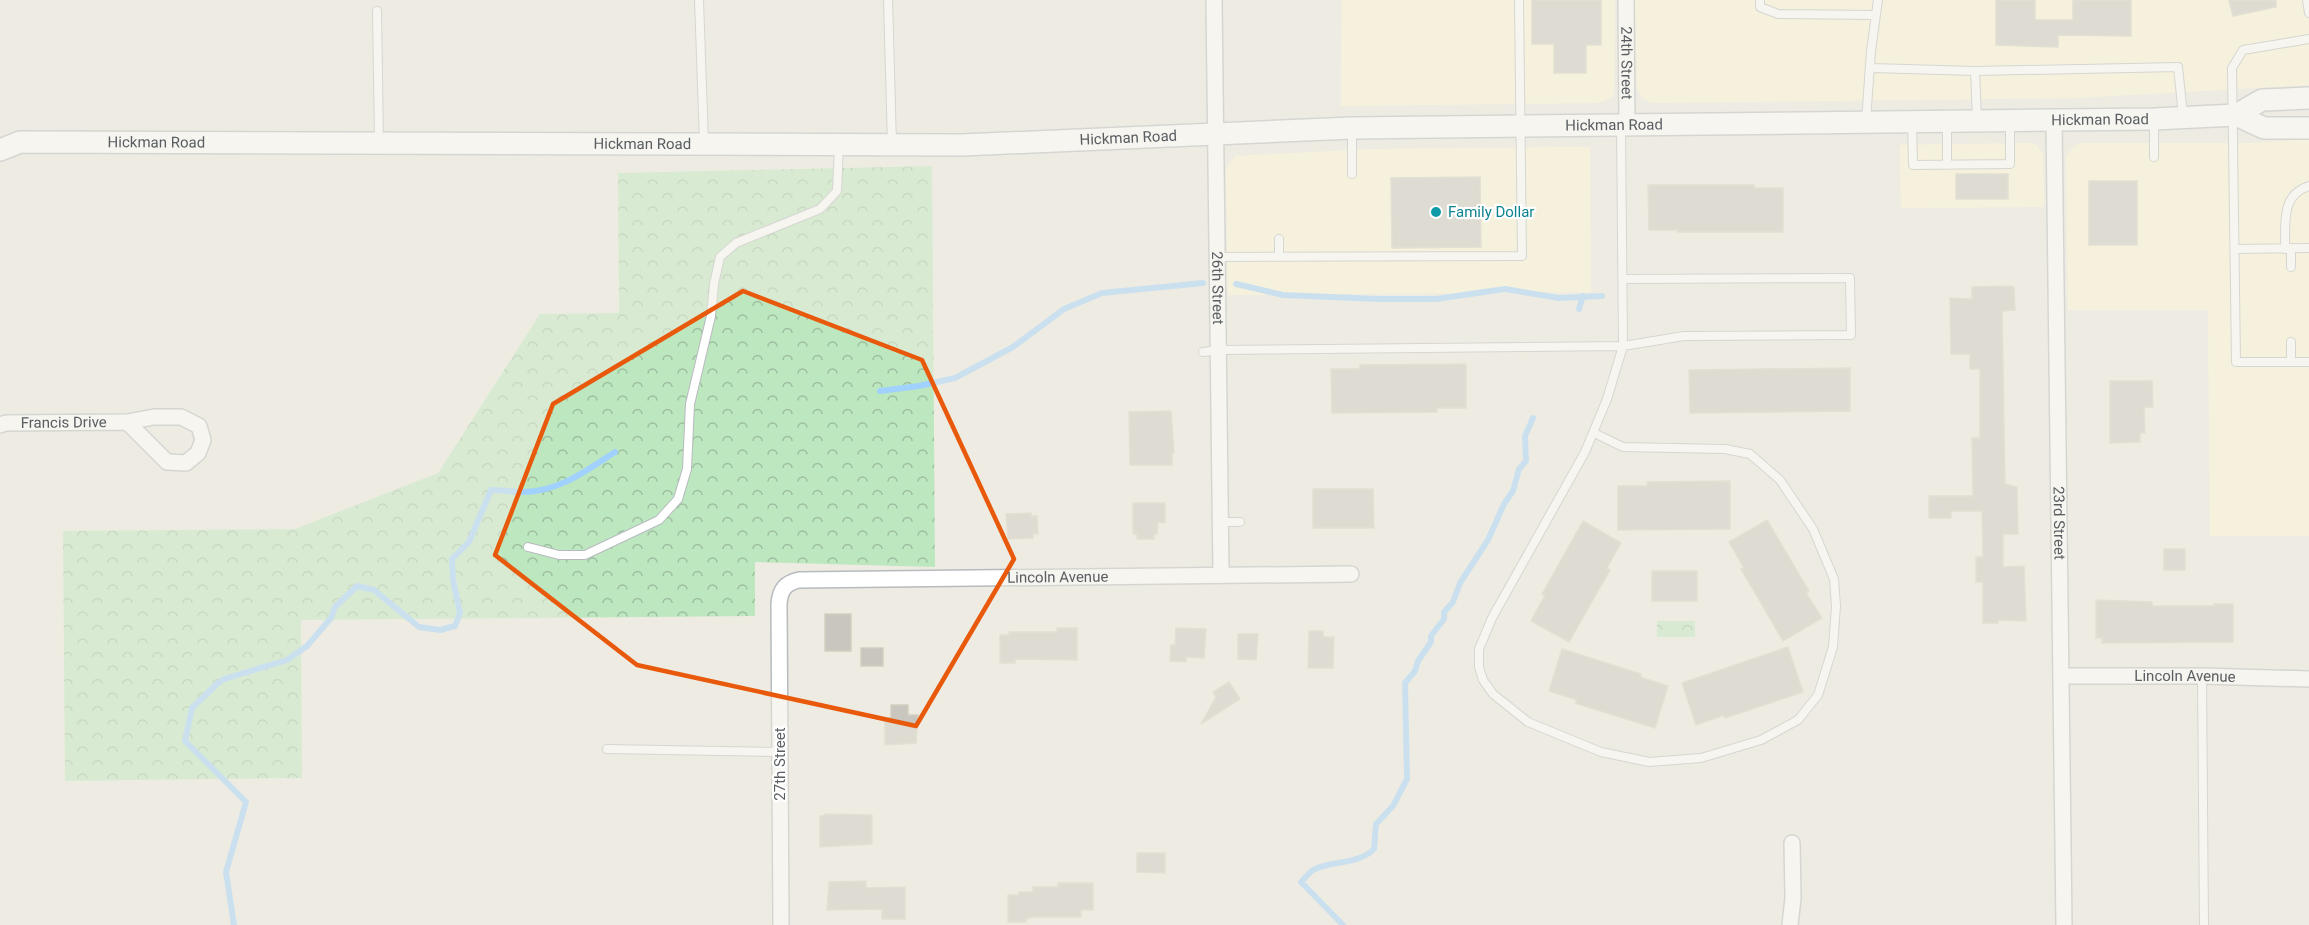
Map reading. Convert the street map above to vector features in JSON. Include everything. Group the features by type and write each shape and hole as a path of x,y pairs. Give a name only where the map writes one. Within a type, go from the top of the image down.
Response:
{"main road":[{"name":"Hickman Road","path":"0,133 10,146 380,143 962,145 1352,128 2183,118 2234,115 2262,100 2309,98"},
{"name":"Hickman Road","path":"2234,115 2264,129 2309,128"}],"street":[{"name":"26th Street","path":"1214,0 1221,575"},
{"name":"24th Street","path":"1624,125 1626,0"},
{"name":"23rd Street","path":"2054,121 2064,925"},
{"name":"Francis Drive","path":"0,425 6,423 127,422 154,417 181,417 199,426 203,440 198,453 186,464 167,462 127,422"},
{"name":"Lincoln Avenue","path":"779,604 779,595 783,587 799,580 1351,574"},
{"name":"27th Street","path":"779,604 781,925"},
{"name":"Lincoln Avenue","path":"2061,676 2309,679"},
{"path":"1790,925 1793,898 1792,843"}],"lane":[{"path":"699,0 704,144"},
{"path":"888,0 892,145"},
{"path":"1218,257 1279,257 1354,252 1522,256 1519,0"},
{"path":"1760,0 1760,7 1778,14 1876,15"},
{"path":"1866,123 1871,68 1870,51 1878,0"},
{"path":"2307,0 2309,13"},
{"path":"377,10 380,143"},
{"path":"2309,39 2243,50 2232,68 2236,362 2309,362"},
{"path":"1871,68 1976,71 2178,67 2183,118"},
{"path":"1976,71 1977,122"},
{"path":"2154,119 2154,157"},
{"path":"1912,122 1913,165 1947,165 2010,164 2010,121"},
{"path":"1947,122 1947,165"},
{"path":"1594,433 1623,447 1725,449 1750,454 1780,480 1813,529 1834,579 1836,606 1833,647 1818,695 1798,720 1761,740 1701,758 1649,762 1601,752 1528,722 1493,694 1483,680 1479,667 1479,649 1492,618 1594,433 1623,346 1624,125"},
{"path":"1352,128 1353,174"},
{"path":"528,547 559,555 585,555 659,520 678,499 687,469 690,404 711,316 714,284 720,257 736,243 820,209 837,191 839,144"},
{"path":"2291,267 2288,249 2287,204 2294,194 2309,186"},
{"path":"1279,239 1279,257"},
{"path":"2236,249 2309,249"},
{"path":"1203,352 1623,346 1684,336 1851,335 1850,278 1623,279"},
{"path":"2291,342 2291,362"},
{"path":"1222,522 1240,522"},
{"path":"2202,676 2204,925"},
{"path":"607,749 780,752"}],"highlighted area":[{"path":"743,291 922,360 1014,559 916,726 637,665 495,555 553,404"}],"shaded area":[{"path":"1342,0 1615,0 1614,93 1611,98 1599,103 1341,106"},
{"path":"1635,0 2309,0 2309,85 2075,98 1652,103 1642,98 1637,88"},
{"path":"2309,139 2309,536 2210,536 2208,310 2068,310 2066,156 2081,143 2254,143"},
{"path":"2030,143 2036,145 2043,154 2044,207 1901,208 1900,145"},
{"path":"1590,147 1591,292 1228,295 1226,170 1228,164 1236,156 1375,149"}],"green space":[{"path":"932,166 935,567 755,562 755,616 301,620 302,778 65,781 63,531 295,529 438,473 540,314 619,313 618,173"},
{"path":"1657,621 1695,621 1695,637 1657,637"}],"building":[{"path":"1532,0 1601,0 1601,45 1586,45 1586,73 1554,73 1554,44 1532,44"},
{"path":"1996,0 2035,0 2035,20 2073,20 2073,0 2131,0 2131,36 2058,35 2058,47 1996,45"},
{"path":"2229,0 2276,0 2276,7 2233,16"},
{"path":"1956,174 2008,174 2008,199 1956,199"},
{"name":"Family Dollar","path":"1480,177 1481,247 1392,248 1391,178"},
{"path":"2089,181 2137,181 2137,245 2089,245"},
{"path":"1648,185 1754,185 1754,188 1783,188 1783,232 1649,230"},
{"path":"1972,287 2014,287 2015,310 2002,311 2005,484 2017,487 2018,534 2003,534 2003,567 2024,566 2026,621 1998,620 1998,623 1983,623 1983,582 1976,582 1976,557 1983,557 1982,511 1951,511 1951,518 1929,518 1929,496 1973,496 1972,438 1980,438 1980,369 1970,369 1970,354 1951,354 1950,298 1972,299"},
{"path":"1466,364 1466,408 1437,408 1437,412 1332,413 1331,369 1360,369 1360,365"},
{"path":"1850,368 1850,411 1690,413 1689,370"},
{"path":"2110,381 2152,381 2153,407 2144,407 2145,433 2140,433 2140,442 2110,443"},
{"path":"1171,411 1174,453 1172,453 1172,465 1130,465 1129,412"},
{"path":"1730,481 1730,529 1618,530 1618,486 1647,486 1647,482"},
{"path":"1313,489 1373,489 1374,528 1313,528"},
{"path":"1133,503 1165,503 1165,523 1158,522 1154,539 1137,539 1137,534 1133,534"},
{"path":"1031,513 1031,516 1037,516 1038,534 1033,534 1033,538 1008,539 1006,514"},
{"path":"1767,520 1809,591 1806,593 1822,618 1783,641 1741,569 1744,568 1729,542"},
{"path":"1583,521 1621,543 1607,568 1610,570 1569,642 1531,621 1545,595 1542,594"},
{"path":"2164,549 2185,549 2185,570 2164,570"},
{"path":"1652,571 1697,571 1697,601 1652,601"},
{"path":"2096,600 2152,602 2152,606 2233,604 2233,642 2102,643 2102,638 2096,638"},
{"path":"825,614 851,614 851,651 825,651"},
{"path":"1057,628 1077,628 1077,660 1015,659 1015,663 1000,663 1000,635 1009,635 1009,632 1057,632"},
{"path":"1176,628 1206,629 1204,658 1186,657 1186,662 1170,661 1171,645 1175,645"},
{"path":"1309,631 1323,631 1323,637 1334,637 1333,668 1308,668"},
{"path":"1238,634 1258,634 1256,660 1238,659"},
{"path":"1788,647 1803,692 1725,718 1724,715 1696,725 1682,683"},
{"path":"861,648 883,648 883,666 861,666"},
{"path":"1562,649 1641,674 1640,677 1668,686 1655,728 1575,703 1577,700 1549,691"},
{"path":"1229,682 1240,699 1201,724 1216,697 1213,692"},
{"path":"891,705 908,705 908,715 918,715 916,743 885,745 885,718 891,718"},
{"path":"825,814 872,815 872,844 820,847 820,816 825,816"},
{"path":"1137,853 1165,853 1165,873 1137,872"},
{"path":"866,881 866,888 905,887 905,919 882,919 882,909 827,910 829,882"},
{"path":"1058,883 1093,883 1093,910 1081,910 1081,917 1033,917 1026,919 1026,922 1008,922 1008,895 1033,892 1033,887 1058,887"}],"waterway":[{"path":"880,391 955,378 1013,347 1064,309 1102,293 1203,283"},
{"path":"1236,284 1283,295 1378,299 1436,299 1505,289 1559,298 1602,296"},
{"path":"1579,309 1583,296"},
{"path":"1343,925 1301,882 1315,869 1361,858 1374,849 1376,824 1393,806 1407,779 1405,683 1415,671 1418,661 1431,642 1431,636 1444,619 1444,612 1453,602 1460,583 1488,540 1504,504 1513,491 1519,469 1526,461 1525,436 1533,418"},
{"path":"234,925 226,872 246,802 185,741 192,708 224,679 287,660 307,646 331,618 335,607 357,586 374,590 419,627 440,630 455,626 460,613 453,580 452,559 469,542 491,490 525,492 550,488 573,478 615,452"}],"place":[{"name":"Family Dollar","path":"1436,212"}]}
